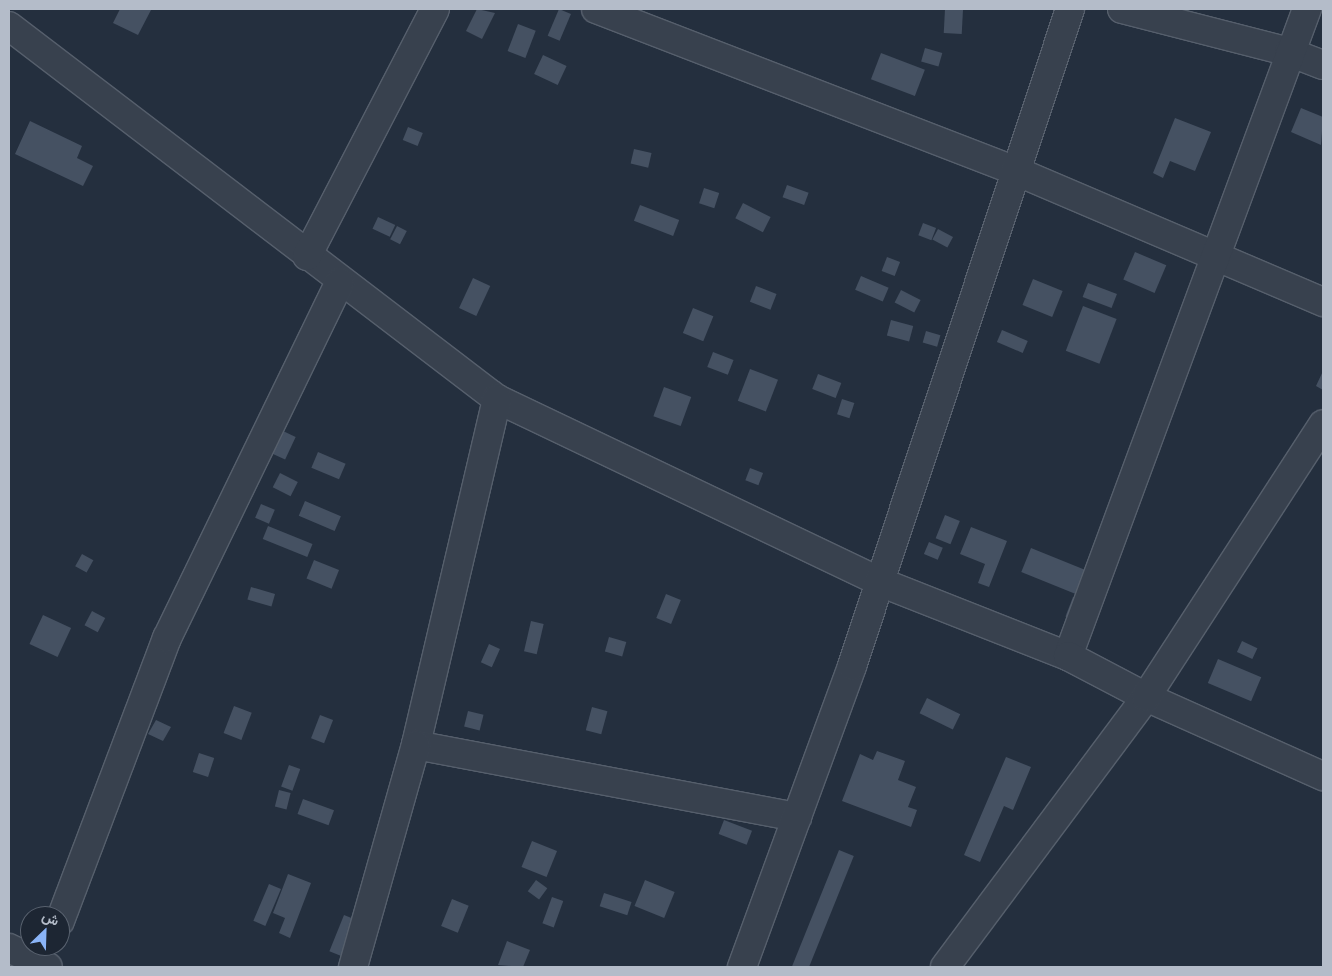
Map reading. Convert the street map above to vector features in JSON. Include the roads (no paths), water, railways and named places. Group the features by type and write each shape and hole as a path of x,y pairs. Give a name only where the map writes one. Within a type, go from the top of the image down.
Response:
{"street":[{"path":"307,256 435,9"},
{"path":"596,9 1016,171 1216,253 1323,302"},
{"path":"742,967 880,582 1070,9"},
{"path":"1122,9 1289,52 1323,65"},
{"path":"1068,656 1289,52 1307,9"},
{"path":"9,26 340,282 497,399 880,582 1068,656 1146,697 1323,776"},
{"path":"66,906 167,638 340,282"},
{"path":"353,967 416,744 497,399"},
{"path":"945,967 1146,697 1323,424"},
{"path":"416,744 797,817"},
{"path":"9,948 46,961"}]}
